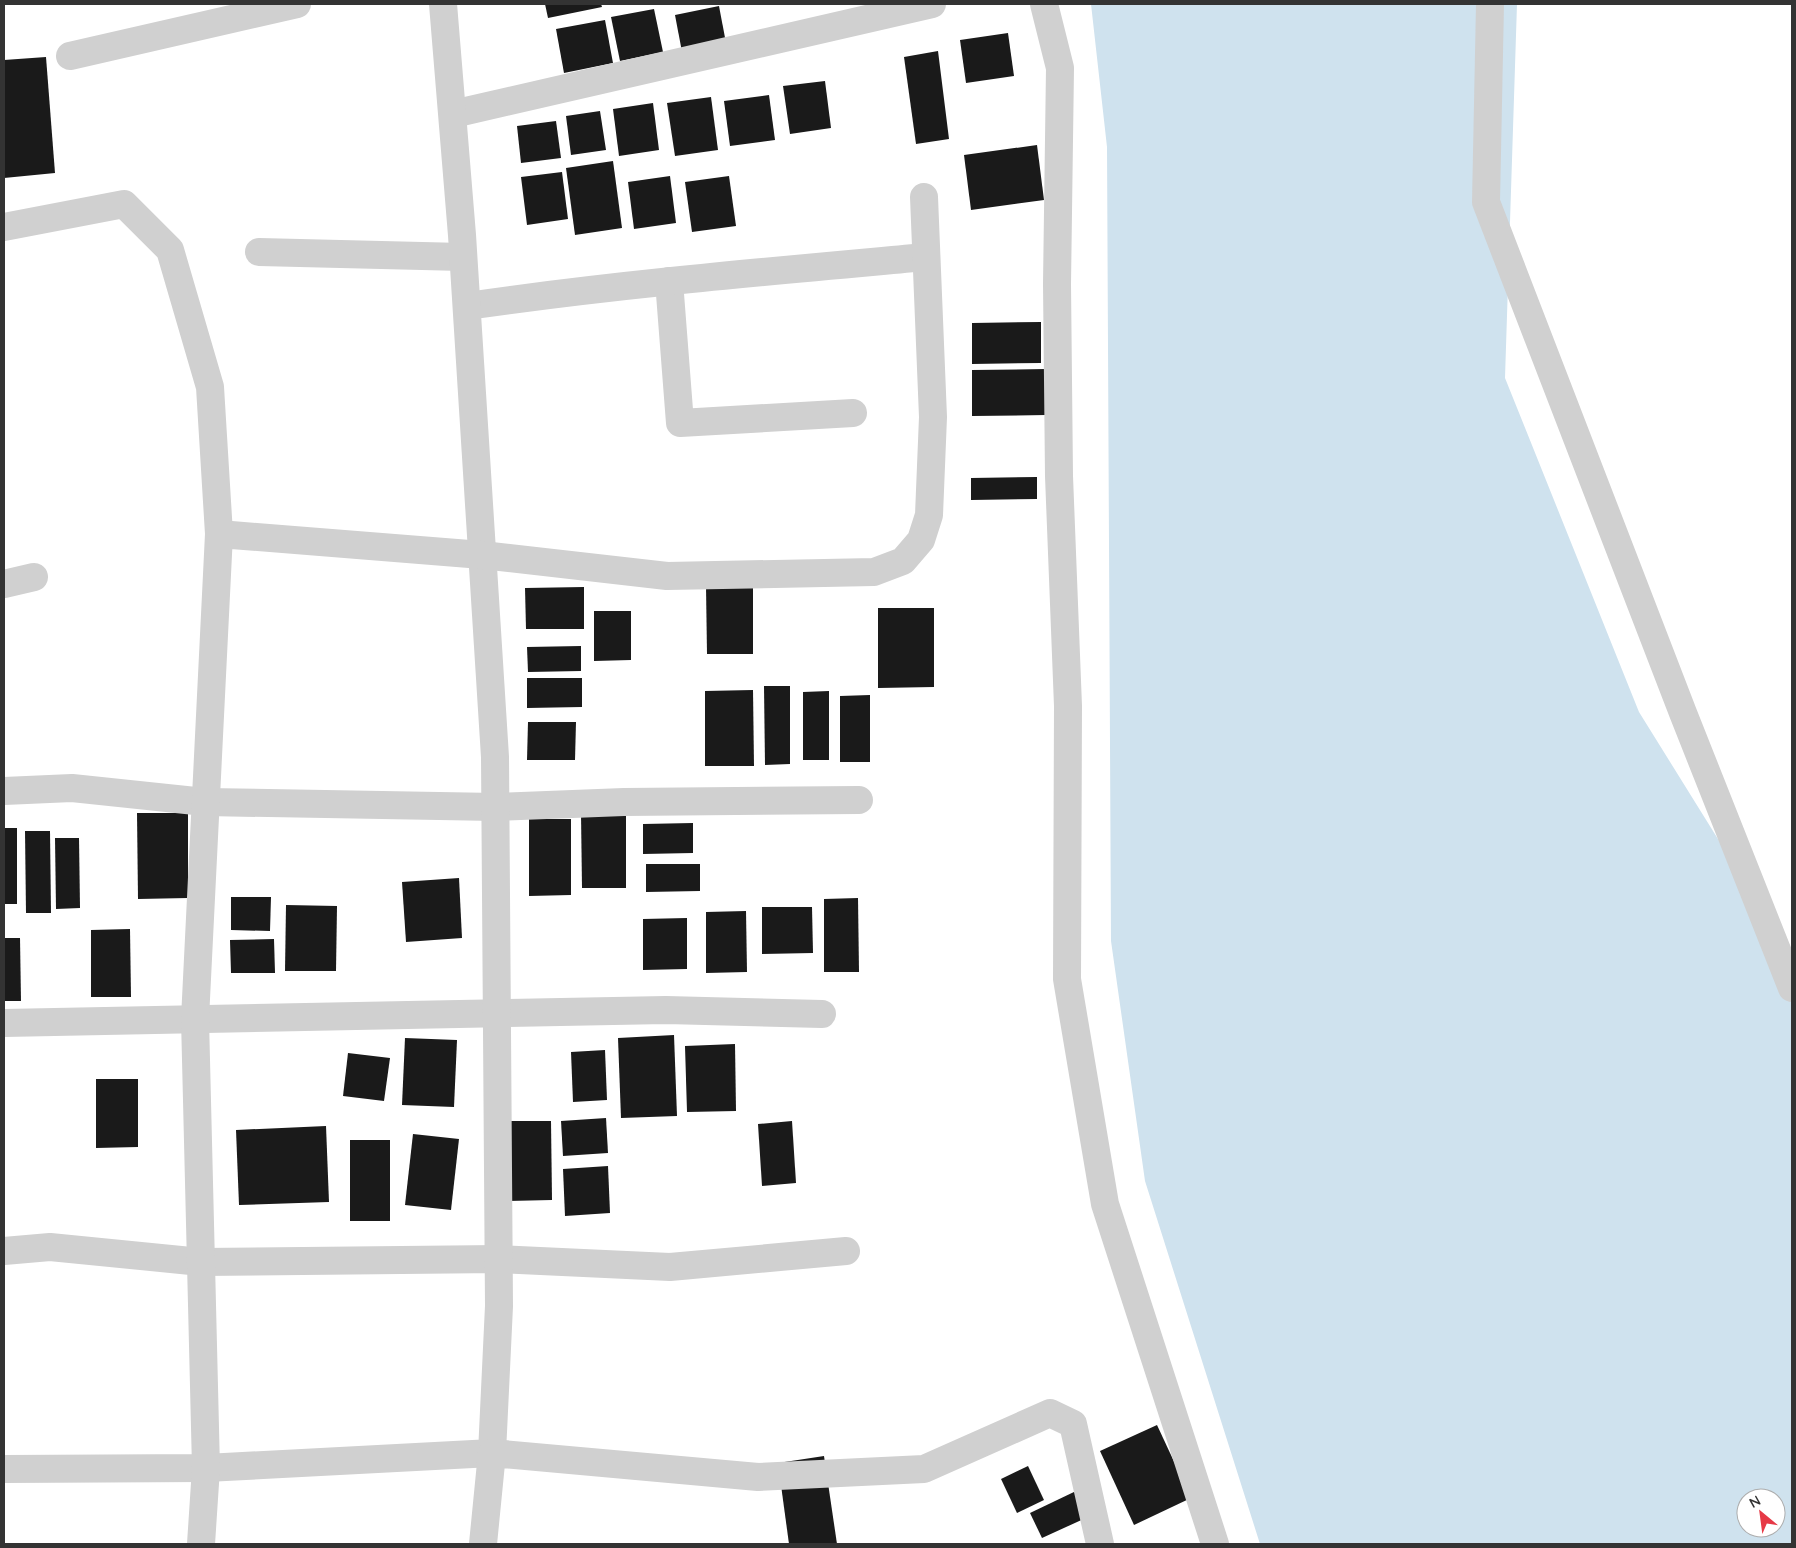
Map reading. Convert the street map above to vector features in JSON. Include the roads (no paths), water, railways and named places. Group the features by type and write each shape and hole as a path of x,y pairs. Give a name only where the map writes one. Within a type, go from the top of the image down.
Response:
{"street":[{"path":"70,56 297,4"},
{"path":"443,4 467,306 496,757 498,1306 492,1453 483,1544"},
{"path":"452,114 932,4"},
{"path":"1044,4 1060,68 1057,284 1059,476 1068,706 1068,980 1105,1204 1215,1544"},
{"path":"1490,4 1486,202 1672,685 1792,988"},
{"path":"219,534 482,555 667,576 874,572 903,561 921,540 930,515 933,417 924,197"},
{"path":"4,227 124,204 170,250 210,387 219,534 195,1019 206,1468 201,1544"},
{"path":"259,252 463,258"},
{"path":"467,306 563,292 669,280 926,257"},
{"path":"669,280 680,423 853,412"},
{"path":"4,584 34,576"},
{"path":"4,792 72,788 205,802 496,807 624,802 859,800"},
{"path":"4,1023 666,1010 822,1014"},
{"path":"4,1251 50,1247 201,1262 498,1259 670,1267 846,1251"},
{"path":"4,1469 206,1468 492,1453 758,1477 924,1469 1050,1413 1073,1424 1100,1544"}],"water":[{"path":"1091,4 1517,4 1505,378 1639,712 1792,958 1792,1544 1260,1544 1145,1181 1111,941 1107,147"}]}
